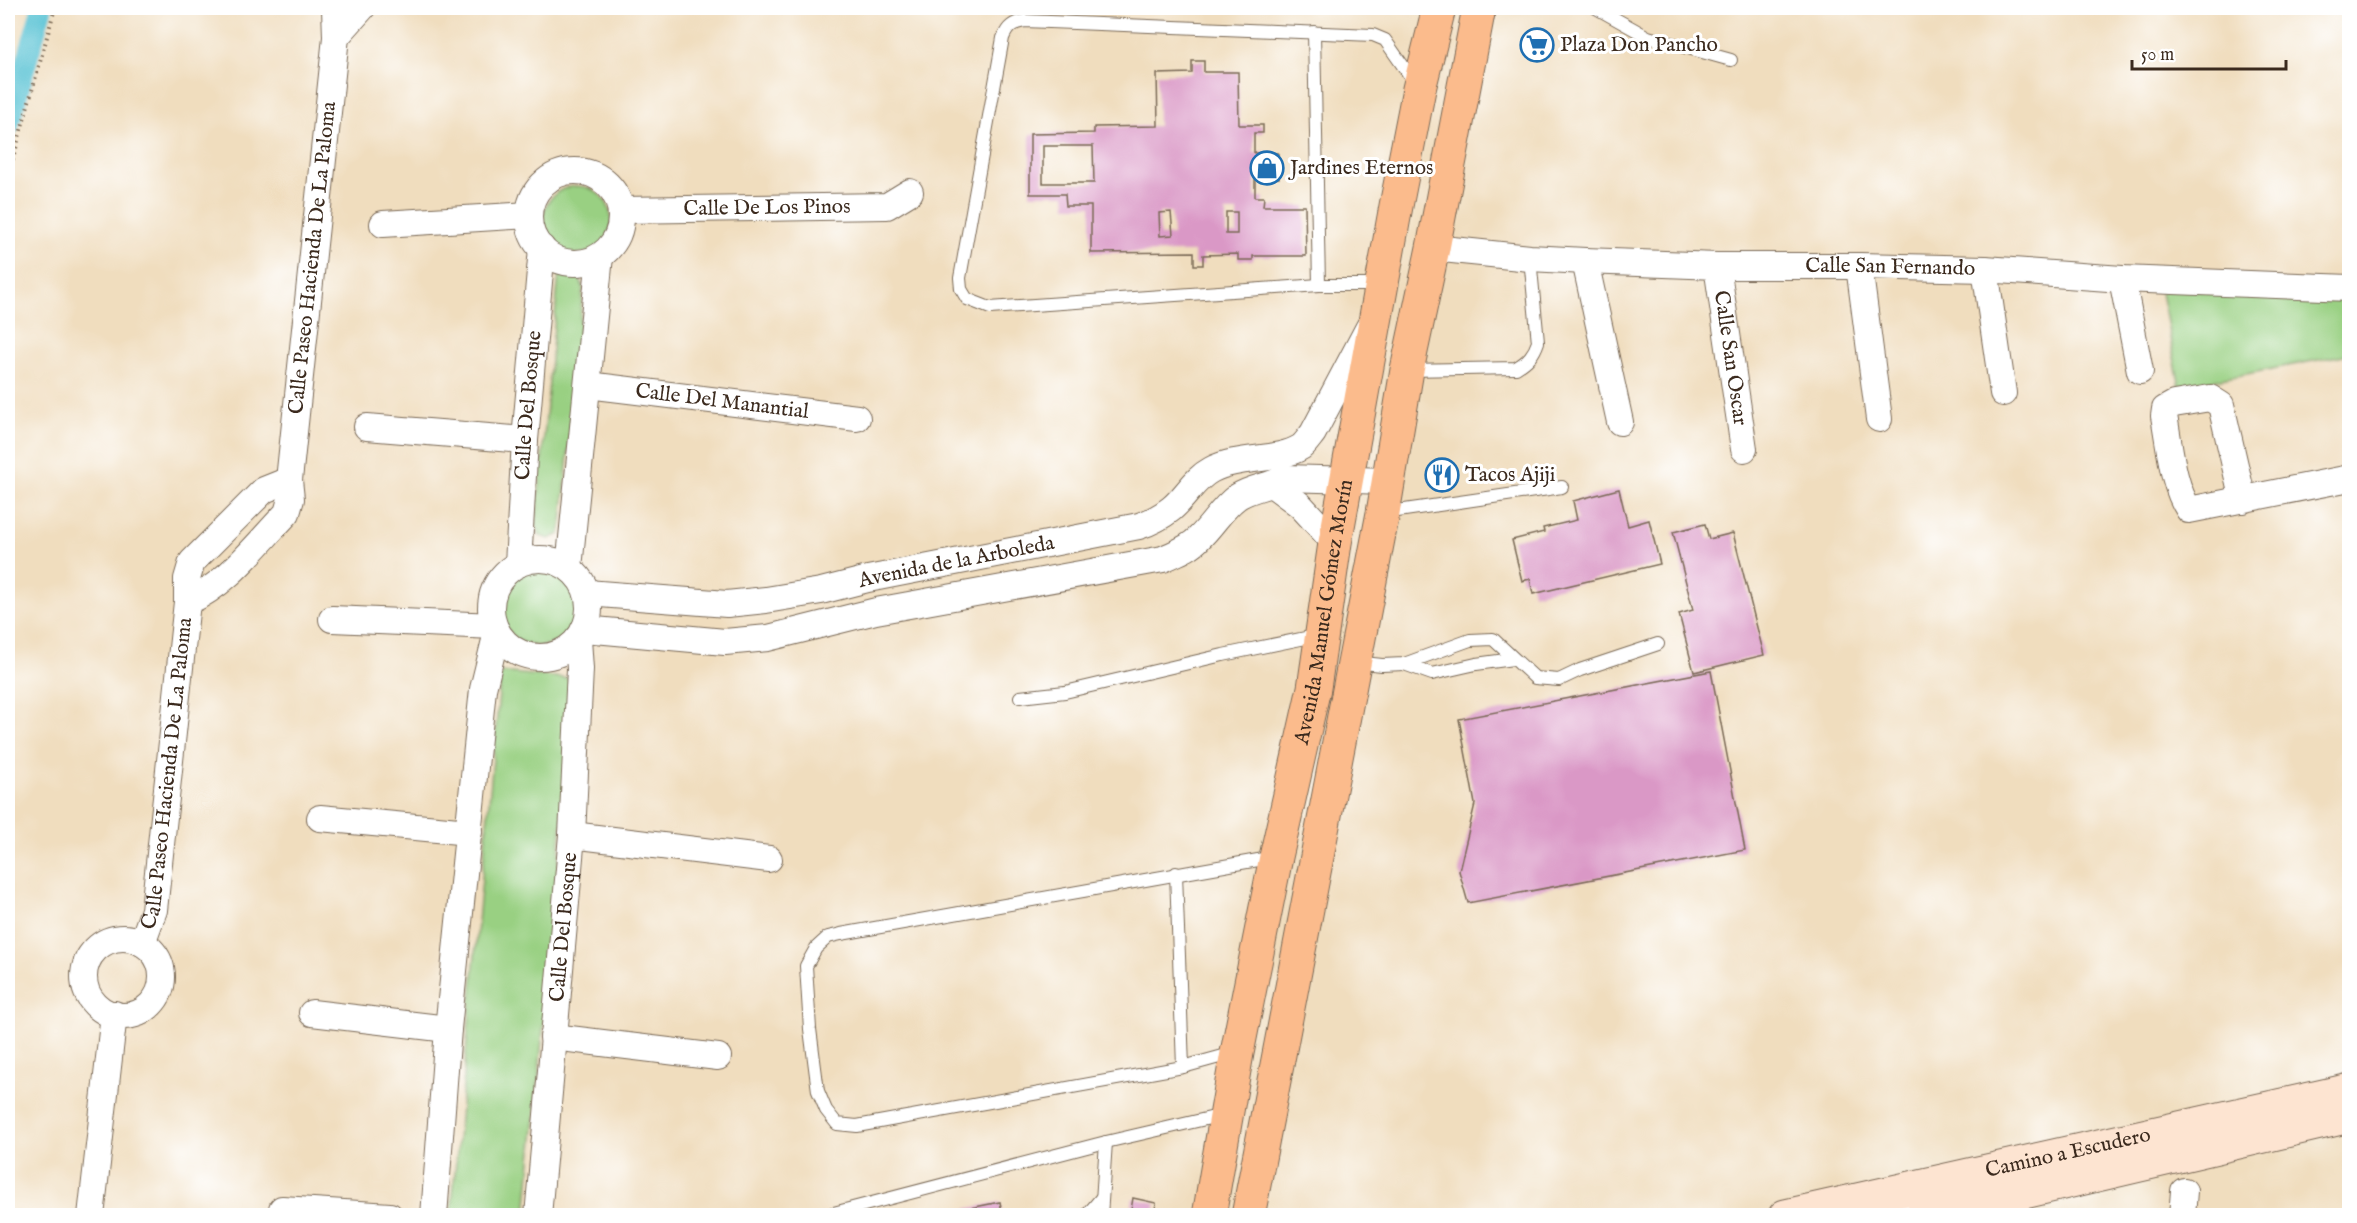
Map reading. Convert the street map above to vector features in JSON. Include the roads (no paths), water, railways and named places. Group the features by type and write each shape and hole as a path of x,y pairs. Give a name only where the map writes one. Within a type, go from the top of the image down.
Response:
{"main road":[{"name":"Avenida Manuel Gómez Morín","path":"1209,1215 1237,1053 1276,856 1314,688 1335,543 1378,300 1419,89 1439,8"},
{"name":"Avenida Manuel Gómez Morín","path":"1248,1215 1383,513 1407,370 1479,8"}],"street":[{"name":"Calle Paseo Hacienda De La Paloma","path":"187,602 204,595 220,583 287,513 291,499 289,480 336,37 334,8"},
{"path":"336,37 362,8"},
{"path":"572,171 594,175 604,181 618,199 621,210 617,236 607,250 588,261 576,263 552,256 542,248 532,233 529,215 531,204 542,185 561,173 572,171"},
{"name":"Calle De Los Pinos","path":"621,210 887,206 910,192"},
{"path":"383,224 529,215"},
{"name":"Calle Del Bosque","path":"518,564 525,441 542,248"},
{"name":"Calle San Fernando","path":"1433,248 1585,261 1717,266 1985,269 2122,279 2348,288"},
{"path":"569,568 600,255"},
{"path":"1585,261 1620,422"},
{"name":"Calle San Oscar","path":"1717,266 1744,449"},
{"path":"1859,266 1879,419"},
{"path":"1985,269 2003,393"},
{"path":"2122,279 2140,371"},
{"path":"1335,543 1279,482 1313,433 1378,300"},
{"name":"Calle Del Manantial","path":"588,386 857,418"},
{"path":"367,427 525,441"},
{"name":"Avenida de la Arboleda","path":"587,593 727,604 842,587 868,579 1103,533 1154,520 1173,507 1187,490 1210,470 1234,461 1290,452 1303,446"},
{"path":"2243,500 2349,478"},
{"name":"Calle Paseo Hacienda De La Paloma","path":"142,943 154,910 187,602 187,579 192,562 264,490 289,480"},
{"name":"Avenida de la Arboleda","path":"581,634 725,642 768,638 876,611 1163,559 1187,548 1199,539 1224,507 1240,495 1279,482 1388,481"},
{"path":"1103,533 1110,568"},
{"path":"550,559 569,568 577,575 587,593 588,617 581,634 568,649 556,655 542,657 529,656 505,643 495,629 491,614 494,590 507,570 528,560 550,559"},
{"path":"842,587 846,620"},
{"path":"332,619 495,629"},
{"path":"434,1215 448,1029 468,832 483,689 495,629"},
{"name":"Calle Del Bosque","path":"538,1215 572,835 581,634"},
{"path":"320,818 468,832"},
{"path":"572,835 769,859"},
{"path":"116,938 129,938 152,950 159,961 162,973 159,991 149,1006 138,1013 126,1016 114,1014 101,1009 92,1000 86,988 84,975 87,962 94,951 104,943 116,938"},
{"path":"312,1013 448,1029"},
{"path":"91,1215 114,1014"},
{"path":"553,1037 718,1057"},
{"name":"Camino a Escudero","path":"1917,1206 2349,1090"},
{"name":"Camino a Escudero","path":"1785,1215 1917,1206 2349,1116"},
{"path":"282,1209 390,1215"}],"lane":[{"path":"1596,8 1648,37 1731,60"},
{"path":"1378,300 1320,285 990,308 967,299 961,289 960,278 1003,38 1007,29 1014,22 1380,36 1386,40 1419,89"},
{"path":"1314,32 1320,285"},
{"path":"1407,370 1516,368 1527,362 1538,342 1530,258"},
{"path":"1383,513 1562,488"},
{"path":"1020,697 1065,692 1322,634"},
{"path":"1354,662 1382,665 1404,664 1470,640 1493,639 1535,678 1559,680 1580,670 1658,644"},
{"path":"1404,664 1432,674 1476,664 1513,659"},
{"path":"1237,1053 1183,1067 857,1126 837,1124 826,1110 818,1091 810,1029 806,966 816,948 828,937 1276,856"},
{"path":"1176,873 1183,1067"},
{"path":"822,1215 860,1211 1106,1142 1227,1114"},
{"path":"1101,1215 1106,1142"},
{"path":"1086,1215 1102,1197"}],"waterway":[{"path":"8,127 42,8"}],"place":[{"name":"Plaza Don Pancho","path":"1537,45"},
{"name":"Jardines Eternos","path":"1267,168"},
{"name":"Tacos Ajiji","path":"1442,475"}]}
